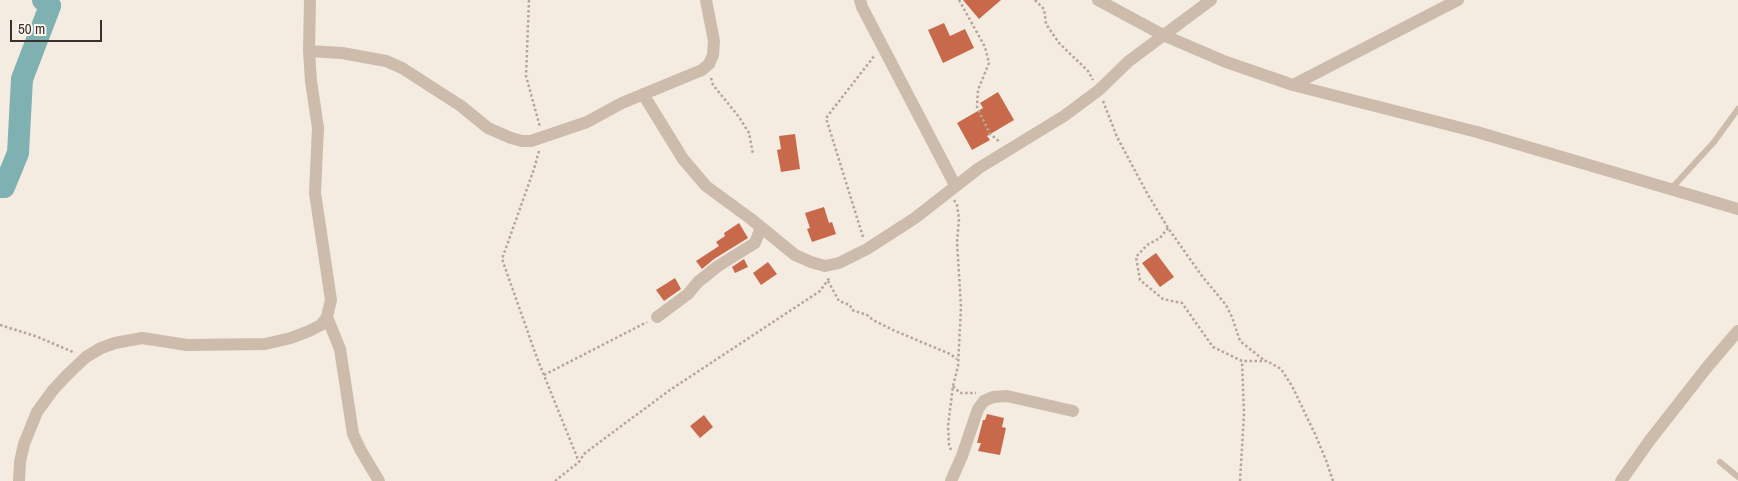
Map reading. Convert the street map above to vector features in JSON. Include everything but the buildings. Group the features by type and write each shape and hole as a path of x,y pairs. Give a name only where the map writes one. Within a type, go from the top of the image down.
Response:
{"street":[{"path":"19,481 20,462 24,444 38,412 53,390 86,358 101,348 115,343 142,338 187,344 265,344 291,338 309,331 328,317 332,300 315,199 318,128 309,51 310,0"},
{"path":"309,51 342,53 386,61 402,68 461,106 488,128 522,141 531,141 587,122 622,103 693,75 709,64 713,55 714,41 706,0"},
{"path":"860,0 952,188"},
{"path":"1098,0 1163,35 1226,62 1294,85 1476,132 1671,189 1725,207 1738,209"},
{"path":"643,94 683,159 697,177 715,194 761,227 795,255 825,266 839,263 867,249 915,218 979,168 1064,116 1098,90 1129,61 1211,0"},
{"path":"1294,85 1458,0"},
{"path":"657,317 688,294 698,282 718,266 755,243 761,227"},
{"path":"328,317 340,349 353,434 379,481"},
{"path":"1621,481 1708,366 1738,331"},
{"path":"951,481 962,456 978,409 984,401 993,397 1007,396 1073,411"}],"lane":[{"path":"1671,189 1714,142 1738,109"},
{"path":"1720,462 1738,477"}],"path":[{"path":"529,0 526,76 542,137 534,169 502,259 544,375 579,462"},
{"path":"959,0 985,47 989,63 978,90 977,107 990,134 1009,150"},
{"path":"1035,0 1044,9 1046,24 1059,43 1088,71 1098,90 1117,137 1146,192 1168,228 1202,276 1226,305 1232,316 1240,341 1265,361 1280,369 1292,386 1319,443 1333,481"},
{"path":"867,249 826,118 882,46"},
{"path":"709,64 713,85 739,117 748,133 753,154"},
{"path":"952,188 959,219 958,242 961,307 958,366 953,386 948,426 949,445 953,454"},
{"path":"1168,228 1160,238 1147,245 1136,256 1140,280 1163,299 1182,303 1213,347 1242,361 1265,361"},
{"path":"555,481 579,462 584,454 641,411 820,291 839,263"},
{"path":"825,266 828,281 840,301 850,305 852,310 867,315 893,330 950,354 957,359"},
{"path":"544,375 657,317"},
{"path":"0,326 38,337 86,358"},
{"path":"1240,481 1244,414 1242,361"},
{"path":"953,386 960,393 982,393 993,397"}],"waterway":[{"path":"0,187 4,187 18,153 22,79 50,6 43,0"}]}
